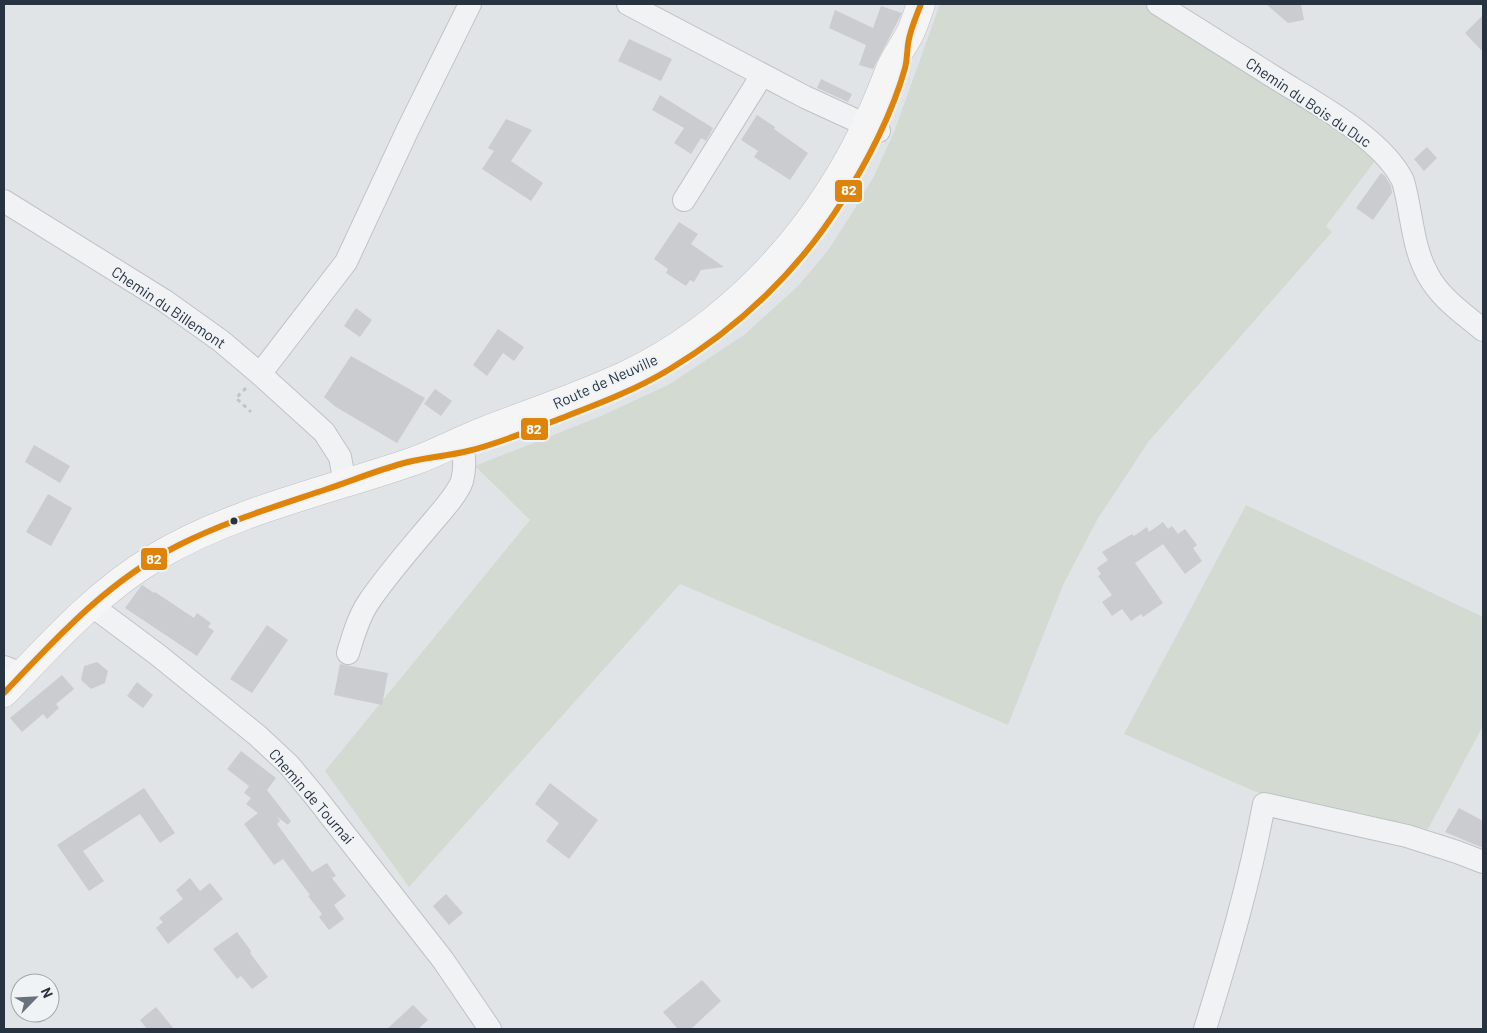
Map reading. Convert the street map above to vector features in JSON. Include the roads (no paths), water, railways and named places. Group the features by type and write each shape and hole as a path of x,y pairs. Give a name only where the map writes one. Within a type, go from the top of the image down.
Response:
{"main road":[{"name":"Route de Neuville","path":"10,678 104,593 136,569 202,532 244,516 419,459 462,446 529,431 616,397 670,369 716,338 745,315 770,291 814,241 850,187 873,128 894,60 909,36 921,4"}],"street":[{"path":"260,374 346,262 408,129 470,4"},
{"path":"628,4 841,115 873,128"},
{"name":"Chemin du Bois du Duc","path":"1158,4 1321,107 1361,134 1383,153 1399,172 1403,181 1419,255 1428,276 1442,294 1483,330"},
{"path":"684,200 762,75"},
{"name":"Chemin du Billemont","path":"4,201 186,315 221,341 324,432 340,457 345,483"},
{"path":"348,653 367,605 446,505 461,483 464,467 462,446"},
{"name":"Chemin de Tournai","path":"91,605 158,655 237,719 289,765 438,954 490,1029"},
{"path":"1205,1029 1230,950 1254,856 1264,804 1407,836 1483,862"}]}
